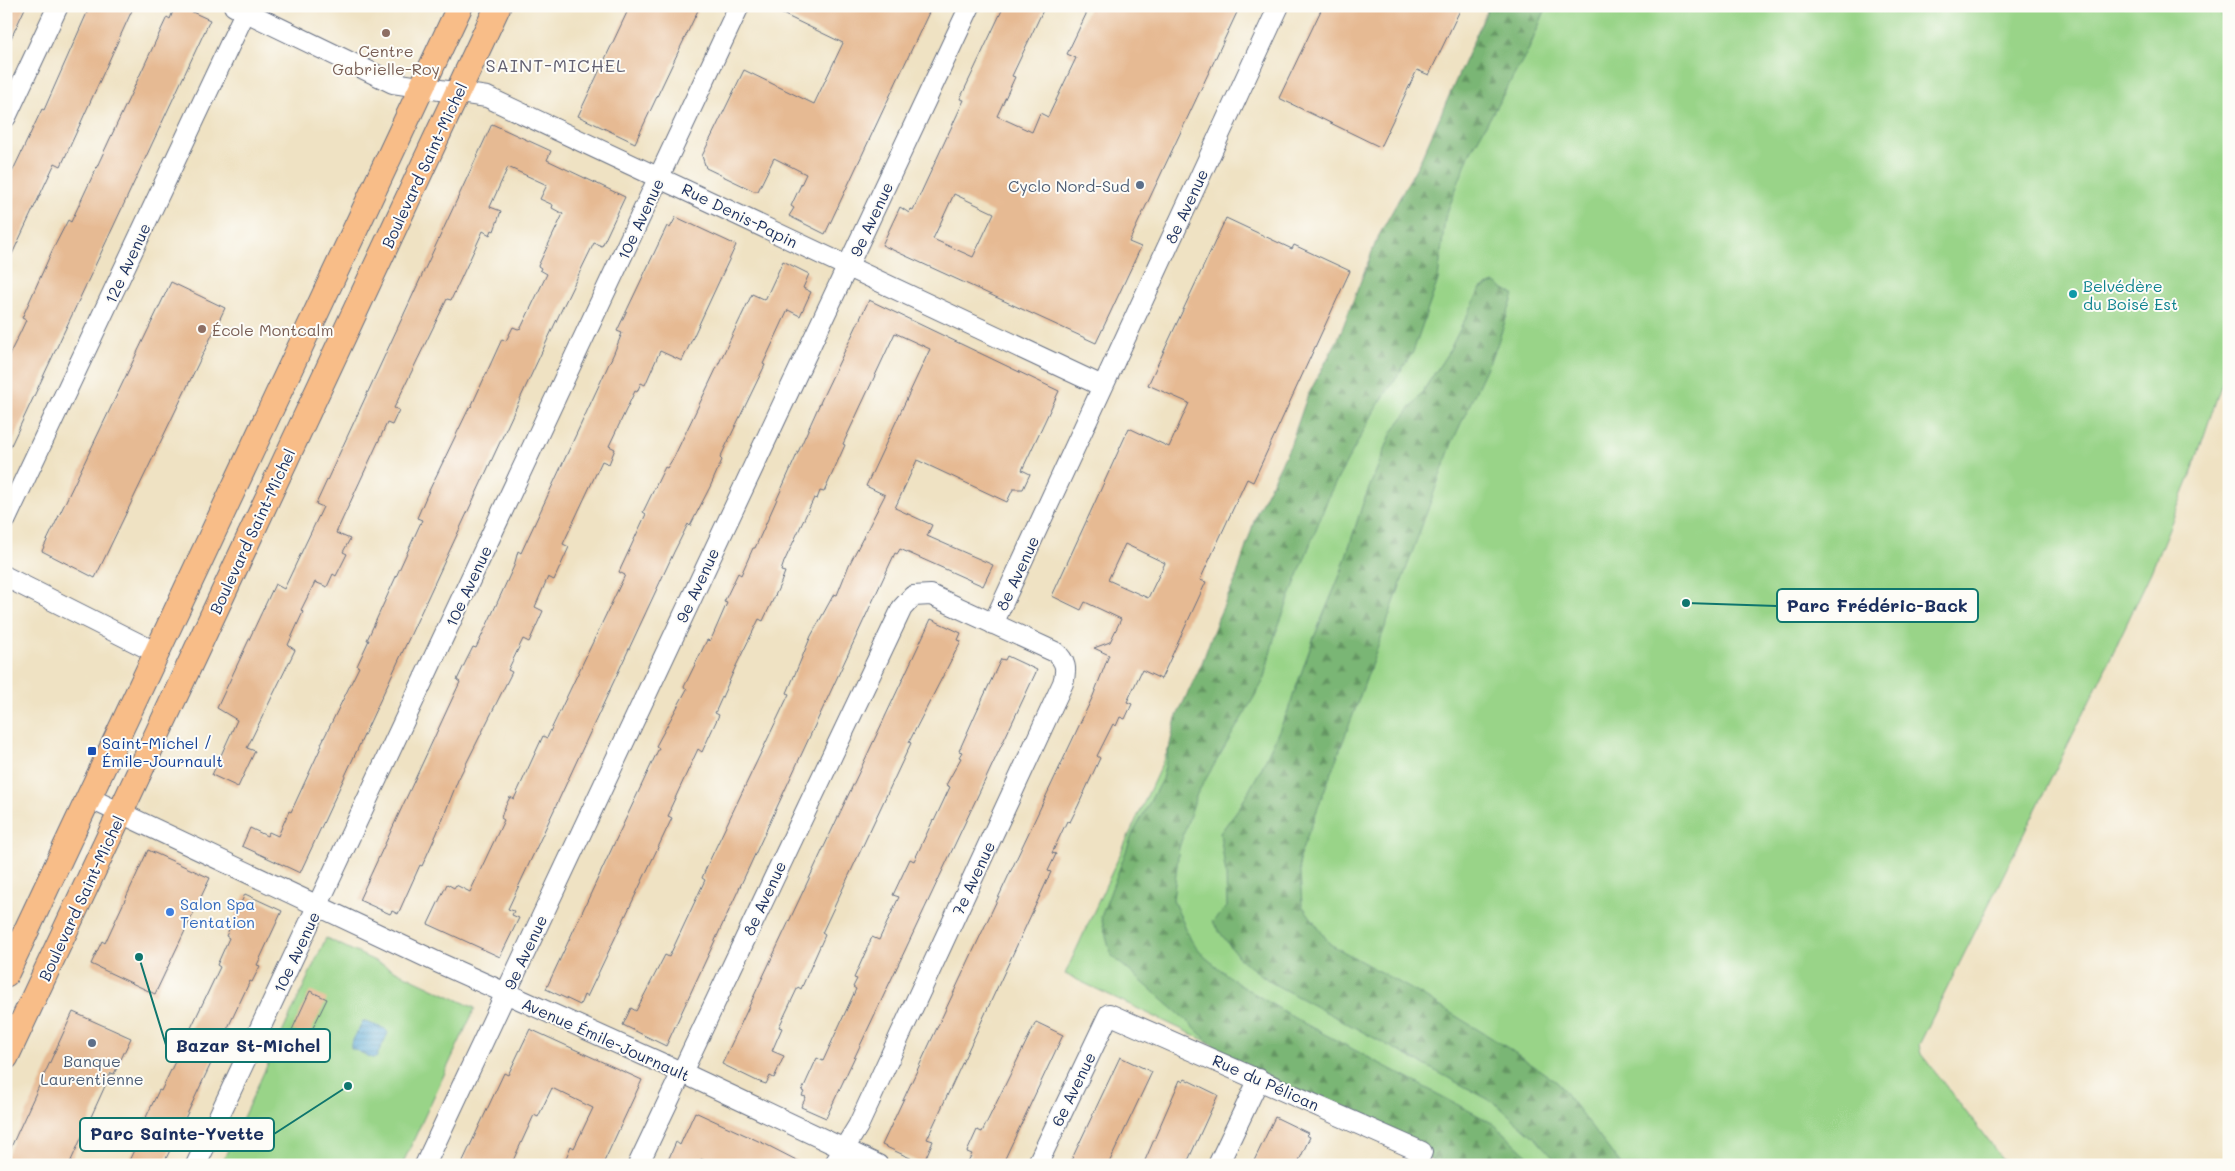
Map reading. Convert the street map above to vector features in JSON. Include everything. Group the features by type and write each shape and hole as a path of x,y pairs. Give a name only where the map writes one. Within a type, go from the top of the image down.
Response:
{"main road":[{"path":"6,974 460,6"},
{"name":"Boulevard Saint-Michel","path":"6,1057 498,6"}],"street":[{"path":"6,117 58,6"},
{"name":"10e Avenue","path":"196,1165 739,6"},
{"name":"9e Avenue","path":"425,1165 970,6"},
{"name":"8e Avenue","path":"638,1165 902,608 913,596 931,595 993,624 1279,6"},
{"name":"Rue Denis-Papin","path":"243,8 393,83 487,96 1102,386"},
{"name":"12e Avenue","path":"6,519 243,8"},
{"path":"6,577 157,653"},
{"name":"7e Avenue","path":"839,1157 858,1126 1063,683 1065,664 1055,652 993,624"},
{"name":"Avenue Émile-Journault","path":"89,798 506,993 681,1072 839,1157 878,1165"},
{"name":"Rue du Pélican","path":"1109,1014 1259,1078 1419,1158"},
{"name":"6e Avenue","path":"1037,1165 1109,1014"},
{"path":"1218,1165 1259,1078"}],"green space":[{"path":"1489,6 1547,6 1529,49 1469,155 1445,218 1438,280 1413,352 1375,410 1330,493 1275,635 1263,682 1197,794 1179,848 1173,900 1191,940 1205,957 1237,983 1296,1019 1494,1124 1538,1165 1442,1165 1387,1137 1237,1069 1186,1020 1111,955 1101,917 1133,833 1162,779 1176,718 1202,663 1218,618 1235,581 1257,512 1290,446 1307,397 1339,337 1377,239 1421,159"},
{"path":"1498,6 2220,6 2229,49 2229,362 2190,477 2151,572 2101,678 1919,1045 1921,1054 2007,1165 1467,1165 1065,974 1222,633"},
{"path":"1495,283 1514,295 1497,345 1452,443 1299,858 1302,905 1330,944 1420,994 1508,1048 1557,1082 1621,1165 1560,1165 1535,1138 1495,1103 1272,983 1240,959 1212,922 1227,907 1226,875 1220,833 1241,805 1262,767 1287,713 1314,637 1340,575 1363,503 1392,432 1419,397 1449,351 1481,288"},
{"path":"326,938 475,1008 402,1165 221,1165"}],"water":[{"path":"363,1021 385,1029 388,1033 376,1058 351,1048 351,1044"}],"building":[{"path":"6,6 26,6 6,49"},
{"path":"90,6 134,6 61,166 55,163 6,267 6,185 42,109 44,110"},
{"path":"175,6 210,20 6,456 6,361 26,320 22,318 52,251 68,220 71,222 167,17 170,19"},
{"path":"630,6 700,6 635,143 578,116"},
{"path":"766,6 932,6 825,234 789,216 794,208 791,206 806,174 774,158 758,191 754,191 706,168 702,156 744,70 814,104 843,43"},
{"path":"1004,6 1045,6 1012,76 1015,77 997,116 1032,132 1040,113 1048,117 1076,58 1067,54 1090,6 1240,6 1129,242 1141,247 1096,343 882,245 900,207 909,213 910,209 913,210 964,100 960,99","holes":["954,194 994,213 973,257 933,239"]},
{"path":"1323,6 1462,6 1429,75 1417,70 1380,147 1279,98"},
{"path":"492,124 551,151 547,160 625,197 602,246 594,243 559,315 300,873 242,846 250,828 267,836 269,832 278,836 289,811 291,812 321,744 359,667 357,666 369,640 367,640 422,520 417,518 426,497 471,407 502,339 506,341 513,327 521,328 547,274 540,270 541,268 538,266 563,214 552,208 553,205 540,199 547,185 508,167 490,207 501,211 494,231 492,230 490,235 483,231 451,300 447,299 394,408 399,410 392,425 387,423 336,533 350,539 343,552 347,554 336,576 333,574 327,587 315,582 301,610 303,612 288,645 295,650 247,748 255,751 238,787 212,775 237,720 217,708 275,584 284,589 323,507 316,504"},
{"path":"676,217 736,245 682,361 660,351 645,385 641,383 637,392 635,391 609,446 615,449 609,464 602,461 563,544 569,547 554,580 548,577 535,607 543,611 529,642 523,639 508,670 512,672 458,780 437,833 398,914 392,911 390,914 359,900 460,682 457,680 473,647 476,648 514,566 518,551 521,553 614,353 622,333 617,331 667,226 670,228"},
{"path":"1226,218 1292,249 1294,245 1350,271 1253,482 1247,479 1200,580 1206,582 1161,679 1142,670 1127,702 1132,704 1125,719 1120,717 1116,726 1113,724 1097,756 1100,758 1078,806 1070,822 1067,821 1052,853 1056,854 1048,871 1051,872 927,1139 933,1141 923,1164 882,1145 1093,696 1109,655 1094,648 1110,642 1121,619 1085,602 1081,610 1052,596 1129,428 1169,447 1189,403 1148,385","holes":["1125,544 1165,563 1148,598 1108,580"]},
{"path":"783,261 809,274 803,288 811,292 800,316 788,310 763,364 765,365 720,458 722,460 710,487 674,552 508,909 514,911 512,915 519,918 500,957 428,924 447,884 454,888 456,885 470,892 504,820 501,818 503,811 510,797 514,799 543,736 547,738 625,575 619,572 646,514 643,512 665,467 667,468 674,457 752,294 765,300"},
{"path":"171,282 225,308 95,578 42,551"},
{"path":"869,300 1059,391 1022,470 1030,474 1023,489 1013,489 1007,502 917,460 895,508 932,525 927,536 993,565 983,586 900,549 897,554 895,553 666,1046 623,1025 631,1008 636,1011 665,955 669,957 705,880 702,878 707,866 789,694 787,693 811,636 834,594 837,595 849,565 885,495 866,486 930,349 895,333 843,444 845,445 824,492 820,491 817,499 814,498 784,562 781,571 785,572 780,585 763,621 759,619 735,668 715,713 719,715 702,752 698,749 670,809 668,816 672,818 587,997 584,995 580,1005 546,989 659,748 656,746 687,689 684,687 707,640 710,641 713,635 727,603 724,602 738,573 741,575 753,548 755,548 825,392"},
{"path":"931,619 961,633 958,640 961,641 909,742 911,743 822,933 825,935 801,989 798,987 779,1027 782,1028 772,1051 784,1056 774,1078 770,1076 766,1084 757,1081 722,1064"},
{"path":"1007,656 1037,670 826,1118 801,1107 806,1097 802,1096 804,1092 802,1091 817,1058 823,1061 856,989 853,987 857,979 854,978 872,937 879,940 899,897 893,895 910,859 914,861 934,821 950,787 946,785 961,758 959,757 962,752 959,751 1001,659 1005,660"},
{"path":"148,850 210,878 155,994 91,964 102,941 105,943"},
{"path":"245,894 282,911 257,965 260,966 252,982 250,981 163,1165 127,1165 142,1133 139,1132 159,1090 161,1091 220,967 217,965 229,938 226,936"},
{"path":"310,991 327,999 308,1038 292,1030"},
{"path":"73,1012 131,1038 114,1074 111,1073 69,1165 6,1165 6,1158"},
{"path":"1036,1022 1063,1035 1002,1165 966,1165 972,1154 967,1152 977,1130 982,1132"},
{"path":"530,1029 642,1080 603,1164 605,1165 563,1165 571,1146 574,1148 593,1108 552,1088 538,1117 534,1115 511,1165 461,1165 504,1073 508,1075"},
{"path":"1120,1057 1152,1072 1108,1165 1069,1165"},
{"path":"1185,1079 1218,1095 1186,1165 1143,1165 1180,1080 1183,1082"},
{"path":"695,1112 806,1165 714,1165 701,1159 698,1165 666,1165 676,1142 680,1145"},
{"path":"1275,1117 1308,1133 1306,1135 1310,1137 1297,1165 1252,1165"}],"place":[{"name":"Centre Gabrielle-Roy","path":"386,33"},
{"name":"Cyclo Nord-Sud","path":"1140,185"},
{"name":"Belvédère du Boisé Est","path":"2073,294"},
{"name":"École Montcalm","path":"202,329"},
{"name":"Parc Frédéric-Back","path":"1686,603"},
{"name":"Saint-Michel / Émile-Journault","path":"92,751"},
{"name":"Salon Spa Tentation","path":"170,912"},
{"name":"Bazar St-Michel","path":"139,957"},
{"name":"Banque Laurentienne","path":"92,1043"},
{"name":"Parc Sainte-Yvette","path":"348,1086"}],"district":[{"name":"SAINT-MICHEL","path":"556,65"}]}
